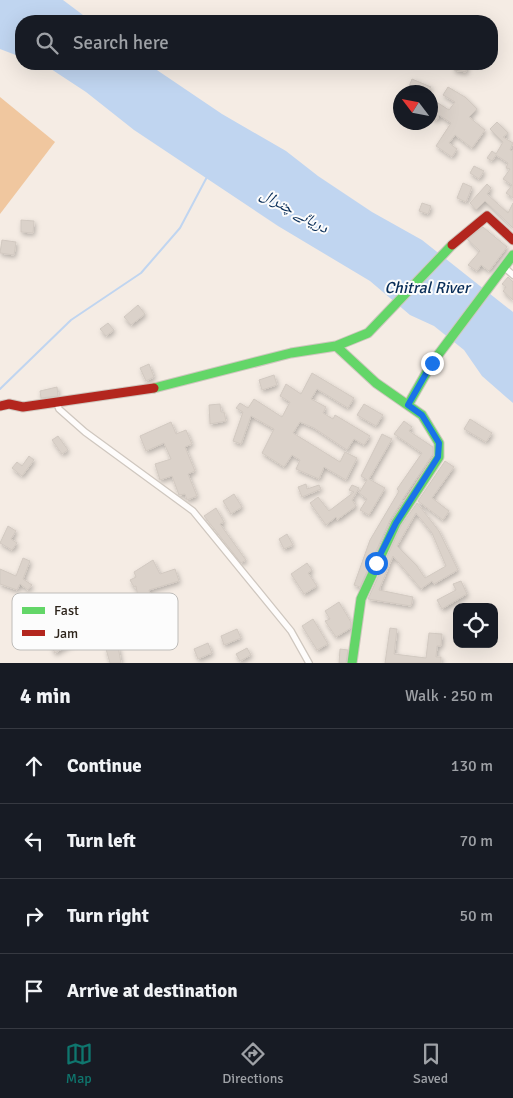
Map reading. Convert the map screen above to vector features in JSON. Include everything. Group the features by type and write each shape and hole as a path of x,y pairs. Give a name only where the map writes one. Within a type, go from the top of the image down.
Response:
{"street":[{"path":"0,406 10,404 23,407 168,386 291,353 336,346 368,333 458,238 487,216 513,240"},
{"path":"408,405 432,363 495,276 513,255"},
{"path":"504,267 513,275"},
{"path":"336,346 376,383 422,415 439,443 438,457 396,523 376,563 361,600 352,663"},
{"path":"56,401 59,409 85,432 193,511 291,631 309,663"}],"shaded area":[{"path":"0,97 55,142 0,214"}],"water":[{"path":"0,0 63,0 83,15 15,15 15,55 0,49"},
{"name":"Chitral River","path":"53,70 157,70 222,114 286,151 318,176 372,212 422,240 513,312 513,403 482,376 464,350 434,326 410,315 370,281 278,226 134,130 86,92"}],"building":[{"path":"412,79 426,85 410,85"},
{"path":"448,87 465,97 477,109 469,117 485,130 472,148 455,135 449,143 457,149 452,157 436,146 451,123 439,115 438,118 438,103 449,110 455,102 443,95"},
{"path":"497,122 508,133 503,137 513,143 510,150 513,151 513,198 506,193 512,185 503,179 510,169 506,168 508,163 496,155 492,161 487,158 492,151 496,154 503,142 490,129"},
{"path":"474,166 484,171 479,179 470,173"},
{"path":"463,183 472,187 466,202 457,198"},
{"path":"487,184 491,188 487,194 508,213 513,203 513,228 485,201 476,210 470,203"},
{"path":"422,203 431,206 428,214 419,211"},
{"path":"21,220 34,221 33,233 21,232"},
{"path":"483,227 507,247 489,271 481,265 477,271 468,265 480,251 467,239"},
{"path":"2,240 16,242 14,255 0,253"},
{"path":"508,277 513,282 513,300 503,291 506,287 502,284"},
{"path":"138,305 145,314 131,325 124,317"},
{"path":"108,323 114,330 106,336 100,329"},
{"path":"149,364 154,377 146,381 140,368"},
{"path":"312,373 354,398 348,408 317,389 311,399 326,407 323,413 333,419 335,415 370,436 364,445 354,439 347,450 314,428 300,422 293,433 340,462 345,452 357,458 346,480 324,467 319,479 296,469 300,460 292,455 284,467 262,453 274,429 251,416 241,444 233,441 243,412 236,408 240,403 248,408 254,399 282,417 290,402 280,396 286,384 301,394"},
{"path":"274,375 277,385 262,390 259,380"},
{"path":"57,387 58,396 41,398 40,391"},
{"path":"220,404 221,412 224,412 226,421 210,424 209,405"},
{"path":"364,404 383,415 376,426 357,415"},
{"path":"470,419 492,433 486,442 464,429"},
{"path":"404,421 412,427 409,431 433,447 433,454 390,520 360,587 354,585 370,540 399,491 397,489 422,453 394,434"},
{"path":"171,422 176,434 186,430 192,444 185,447 195,471 188,474 197,496 187,500 185,494 179,495 172,476 160,480 155,464 171,459 164,443 146,451 140,436"},
{"path":"382,434 392,439 369,479 385,488 369,515 360,510 367,499 359,493 367,480 361,476"},
{"path":"58,436 68,450 62,454 52,440"},
{"path":"29,456 34,460 22,476 12,468 17,462 22,466"},
{"path":"445,461 454,467 432,498 449,511 443,520 418,501"},
{"path":"306,484 307,489 319,485 321,489 302,497 298,487"},
{"path":"352,485 359,488 352,500 356,506 337,520 336,517 326,525 310,503 318,497 329,511 354,492 349,490"},
{"path":"234,494 242,507 231,514 223,501"},
{"path":"417,503 439,531 458,570 434,584 432,581 421,589 393,556 379,590 413,597 411,606 368,599 401,526","holes":["416,513 432,533 446,566 425,578 417,566 397,546"]},
{"path":"216,508 224,522 220,524 246,560 241,563 204,516"},
{"path":"8,526 16,531 11,539 17,543 12,550 0,543"},
{"path":"287,534 293,545 284,549 279,539"},
{"path":"23,558 30,561 23,579 32,585 28,590 20,584 17,590 0,584 0,569 16,576"},
{"path":"153,560 160,574 175,569 179,581 149,590 150,593 137,593 136,586 134,587 130,580 136,577 134,572"},
{"path":"307,563 312,570 308,573 317,586 304,594 291,574"},
{"path":"461,581 467,594 442,609 437,600 456,590 453,584"},
{"path":"339,602 351,622 351,628 336,637 325,621 330,619 325,611"},
{"path":"313,619 328,644 317,650 302,626"},
{"path":"390,628 397,629 394,654 426,658 429,633 442,634 441,646 437,646 436,657 441,657 441,663 385,663"},
{"path":"237,629 241,638 224,645 221,636"},
{"path":"208,643 212,653 198,659 194,649"},
{"path":"247,648 251,655 240,661 236,654"},
{"path":"340,649 348,650 346,663 339,663"},
{"path":"106,650 119,650 121,663 110,663"}],"waterway":[{"path":"0,389 71,320 141,273 180,228 208,175"}],"traffic: fast":[{"path":"154,388 291,353 336,346 368,333 452,245"},
{"path":"408,405 432,363 513,255"},
{"path":"336,346 376,383 422,415 439,443 439,457 396,523 361,599 352,663"}],"traffic: jam":[{"path":"452,245 487,216 513,240"},
{"path":"0,406 9,404 23,407 154,388"}],"route":[{"path":"376,563 396,523 438,457 439,443 422,415 408,405 432,363"}],"water label":[{"name":"دریائے چترال","path":"295,210"}]}
